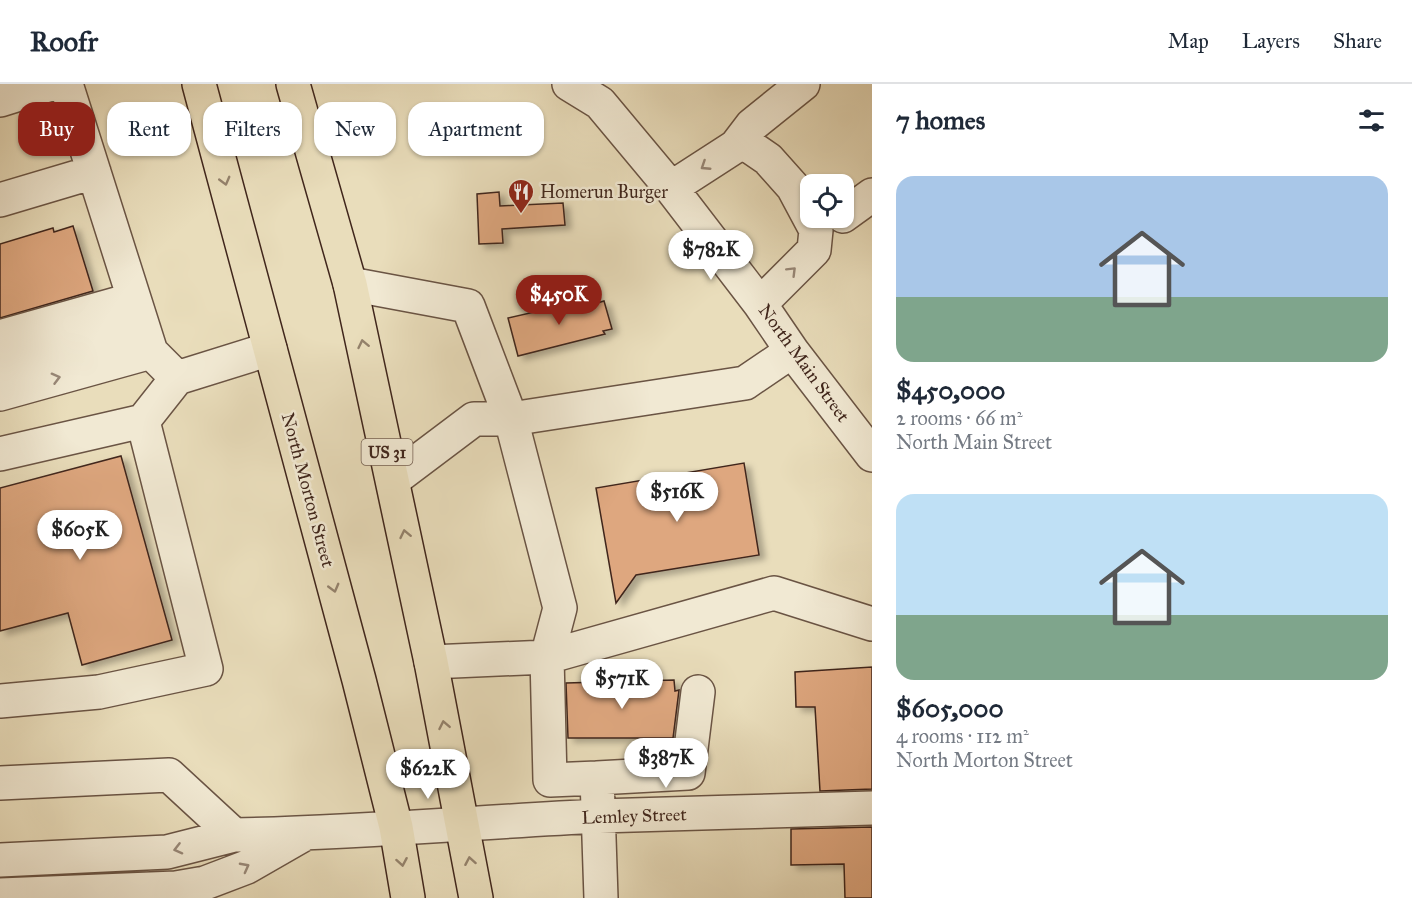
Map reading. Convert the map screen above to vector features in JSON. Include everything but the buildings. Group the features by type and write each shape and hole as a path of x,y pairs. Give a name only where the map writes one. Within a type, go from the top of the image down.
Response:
{"main road":[{"name":"North Morton Street","path":"199,84 396,827 408,898"},
{"name":"US 31","path":"293,84 350,284 431,662 476,898"}],"street":[{"path":"0,100 51,84"},
{"path":"66,84 141,323 177,378"},
{"name":"North Main Street","path":"569,84 603,94 671,188 760,304 792,351 872,455"},
{"path":"671,188 739,143 752,125 803,84"},
{"path":"739,143 768,159 793,187 800,200"},
{"path":"0,200 94,172"},
{"path":"854,208 872,195"},
{"path":"760,304 814,250 829,228"},
{"path":"350,284 468,306 511,418 560,608 547,657 550,780 688,773 698,692"},
{"path":"0,338 141,323"},
{"path":"0,352 141,323"},
{"path":"0,367 141,323"},
{"path":"0,394 141,323"},
{"path":"0,454 143,421 177,378 270,348"},
{"path":"393,480 474,418 511,418 745,383 792,351"},
{"path":"0,701 99,692 206,669 143,421"},
{"path":"431,662 547,657 774,593 872,624"},
{"path":"0,783 169,775 234,835"},
{"path":"597,778 601,898"},
{"name":"Lemley Street","path":"0,860 167,852 234,835 305,834 598,816 872,808"},
{"path":"0,895 176,888 205,883 246,867 305,834"}],"place":[{"name":"Homerun Burger","path":"521,215"}]}
